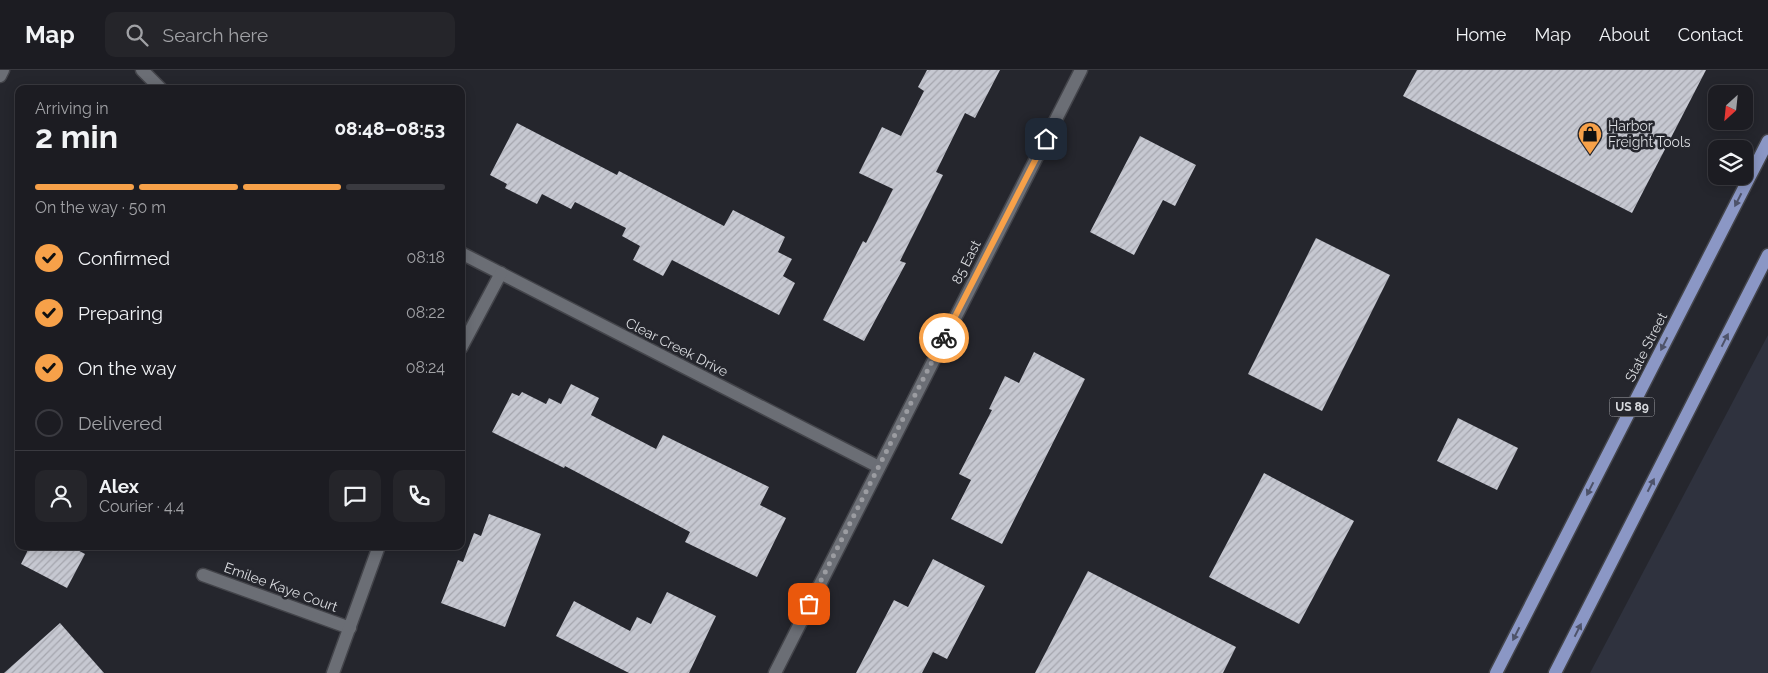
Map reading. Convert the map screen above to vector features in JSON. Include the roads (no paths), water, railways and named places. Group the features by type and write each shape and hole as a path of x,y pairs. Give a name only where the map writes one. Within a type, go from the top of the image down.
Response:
{"main road":[{"name":"State Street","path":"1496,673 1768,141"},
{"path":"1555,673 1768,255"}],"street":[{"path":"0,76 3,70"},
{"path":"142,70 157,85"},
{"name":"85 East","path":"775,673 1081,70"},
{"name":"Clear Creek Drive","path":"465,255 879,467"},
{"path":"465,341 502,274"},
{"path":"333,673 378,550"},
{"name":"Emilee Kaye Court","path":"203,575 350,628"}],"place":[{"name":"Harbor Freight Tools","path":"1590,155"}]}
